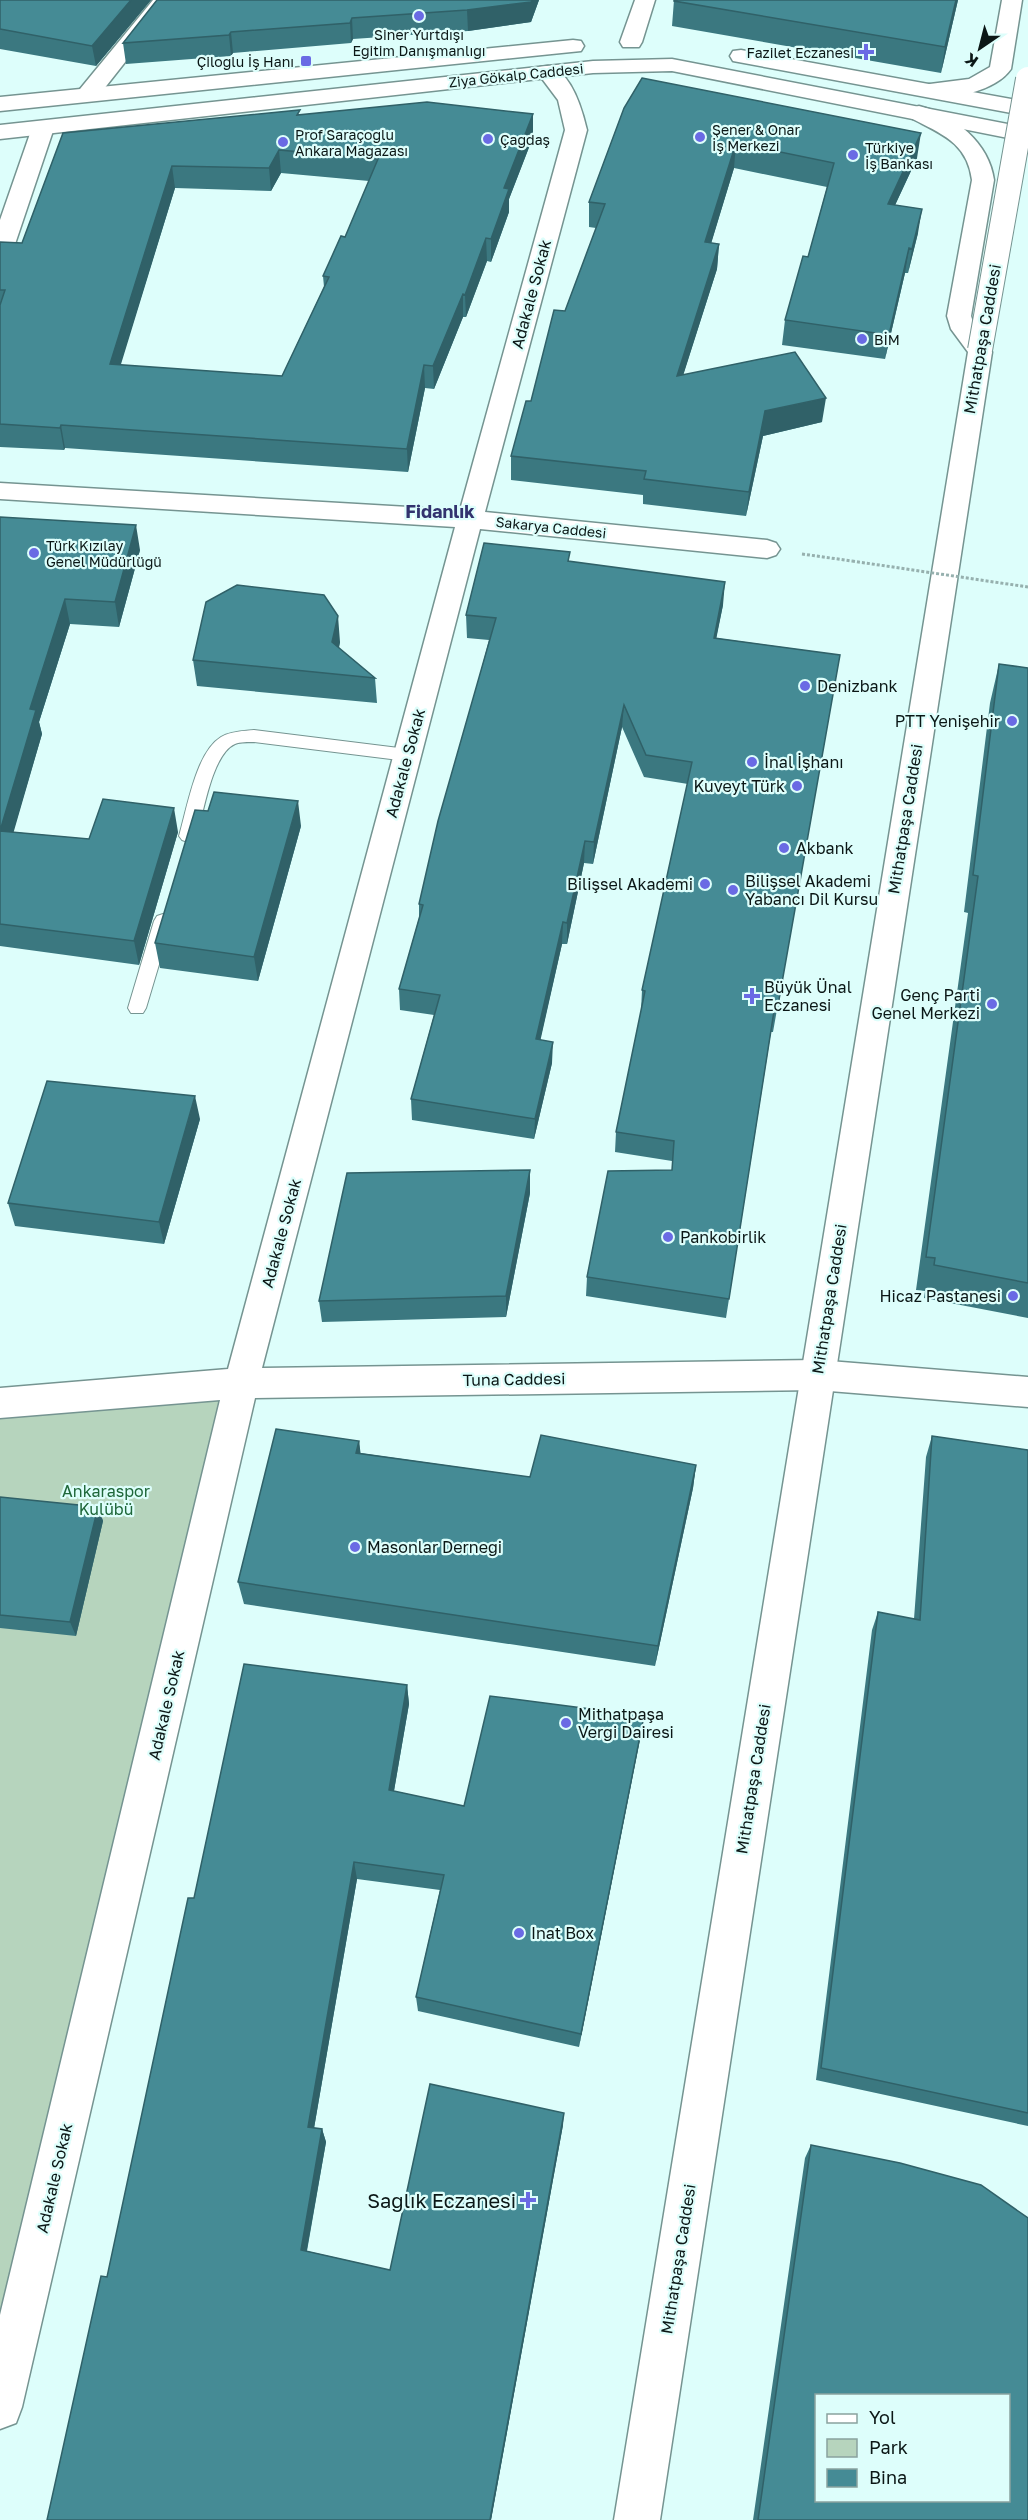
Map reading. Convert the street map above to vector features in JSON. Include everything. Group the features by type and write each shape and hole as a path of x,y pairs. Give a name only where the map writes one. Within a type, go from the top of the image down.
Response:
{"main road":[{"path":"88,94 164,0"},
{"path":"610,44 645,0"},
{"path":"930,90 970,84 996,74 1000,69 1012,0"},
{"name":"Ziya Gökalp Caddesi","path":"0,104 610,44 655,42"},
{"path":"726,53 1028,109"},
{"name":"Ziya Gökalp Caddesi","path":"0,132 621,64 672,65 1028,135"},
{"name":"Adakale Sokak","path":"0,2408 242,1383 407,755 576,130 569,100 548,72"},
{"name":"Mithatpaşa Caddesi","path":"637,2520 980,351 1028,79"},
{"path":"919,113 962,138 975,150 982,161 983,180 959,316 963,329 980,351"},
{"path":"0,253 43,128"},
{"name":"Sakarya Caddesi","path":"0,491 470,519 767,549"},
{"name":"Tuna Caddesi","path":"0,1403 242,1383 817,1375 1028,1392"}],"lane":[{"path":"184,849 211,758 227,741 255,736 407,755"},
{"path":"137,1008 167,906"}],"path":[{"path":"767,549 1028,587"}],"green space":[{"name":"Ankaraspor Kulübü","path":"241,1383 0,2407 0,1403"}],"building":[{"path":"0,0 131,0 92,46 0,29"},
{"path":"157,0 532,0 531,2 467,10 352,18 350,23 123,43"},
{"path":"674,0 956,0 945,47"},
{"path":"642,78 921,133 888,204 922,209 912,249 909,248 889,335 785,320 803,256 808,257 834,163 736,143 705,242 719,244 677,376 795,352 826,398 765,411 749,492 644,479 646,471 511,456 526,401 531,401 554,310 565,311 605,204 589,202 624,108"},
{"path":"427,102 533,114 504,188 509,189 491,239 486,238 465,295 463,294 433,366 424,365 407,449 61,425 60,428 0,424 0,305 5,290 0,290 0,242 22,243 63,133 300,110 297,115","holes":["279,150 378,159 345,237 341,236 323,276 329,277 282,376 110,364 172,166 269,168"]},
{"path":"0,517 136,525 115,602 65,599 30,709 36,710 0,831"},
{"path":"484,543 570,552 568,561 725,582 714,638 840,655 777,1011 774,1011 729,1299 587,1277 608,1171 672,1170 674,1141 616,1132 645,991 642,990 692,762 646,755 624,705 594,842 585,841 567,923 563,922 536,1039 553,1042 535,1119 411,1099 440,995 399,989 423,905 419,904 438,821 496,618 466,615"},
{"path":"237,585 324,595 338,616 332,642 375,678 193,660 206,602"},
{"path":"999,664 1028,668 1028,1283 934,1265 935,1258 926,1257 978,876 973,875"},
{"path":"214,792 298,801 254,957 155,943 195,810 208,811"},
{"path":"103,799 174,808 134,941 0,924 0,831 89,839"},
{"path":"47,1081 195,1096 159,1222 8,1203"},
{"path":"530,1170 506,1296 319,1301 347,1173"},
{"path":"276,1429 359,1441 356,1453 530,1477 541,1435 696,1465 658,1646 238,1582"},
{"path":"932,1436 1028,1450 1028,2113 821,2068 878,1612 920,1620"},
{"path":"0,1497 98,1507 70,1622 0,1615"},
{"path":"244,1664 407,1685 389,1790 464,1806 490,1696 644,1716 581,2034 416,1997 444,1875 354,1862 308,2127 322,2129 301,2250 390,2270 430,2084 564,2113 490,2520 47,2520 101,2276 107,2277 188,1898 194,1898"},
{"path":"811,2145 900,2163 981,2185 1028,2218 1028,2520 758,2520"}],"place":[{"name":"Siner Yurtdışı Eğitim Danışmanlığı","path":"419,16"},
{"name":"Fazilet Eczanesi","path":"866,52"},
{"name":"Çiloğlu İş Hanı","path":"306,61"},
{"name":"Şener & Onar İş Merkezi","path":"700,137"},
{"name":"Çağdaş","path":"488,139"},
{"name":"Prof Saraçoğlu Ankara Mağazası","path":"283,142"},
{"name":"Türkiye İş Bankası","path":"853,155"},
{"name":"BİM","path":"862,339"},
{"name":"Türk Kızılay Genel Müdürlüğü","path":"34,553"},
{"name":"Denizbank","path":"805,686"},
{"name":"PTT Yenişehir","path":"1012,721"},
{"name":"İnal İşhanı","path":"752,762"},
{"name":"Kuveyt Türk","path":"797,786"},
{"name":"Akbank","path":"784,848"},
{"name":"Bilişsel Akademi","path":"705,884"},
{"name":"Bilişsel Akademi Yabancı Dil Kursu","path":"733,890"},
{"name":"Büyük Ünal Eczanesi","path":"752,996"},
{"name":"Genç Parti Genel Merkezi","path":"992,1004"},
{"name":"Pankobirlik","path":"668,1237"},
{"name":"Hicaz Pastanesi","path":"1013,1296"},
{"name":"Masonlar Derneği","path":"355,1547"},
{"name":"Mithatpaşa Vergi Dairesi","path":"566,1723"},
{"name":"Inat Box","path":"519,1933"},
{"name":"Sağlık Eczanesi","path":"528,2200"}],"district":[{"name":"Fidanlık","path":"440,511"}]}
